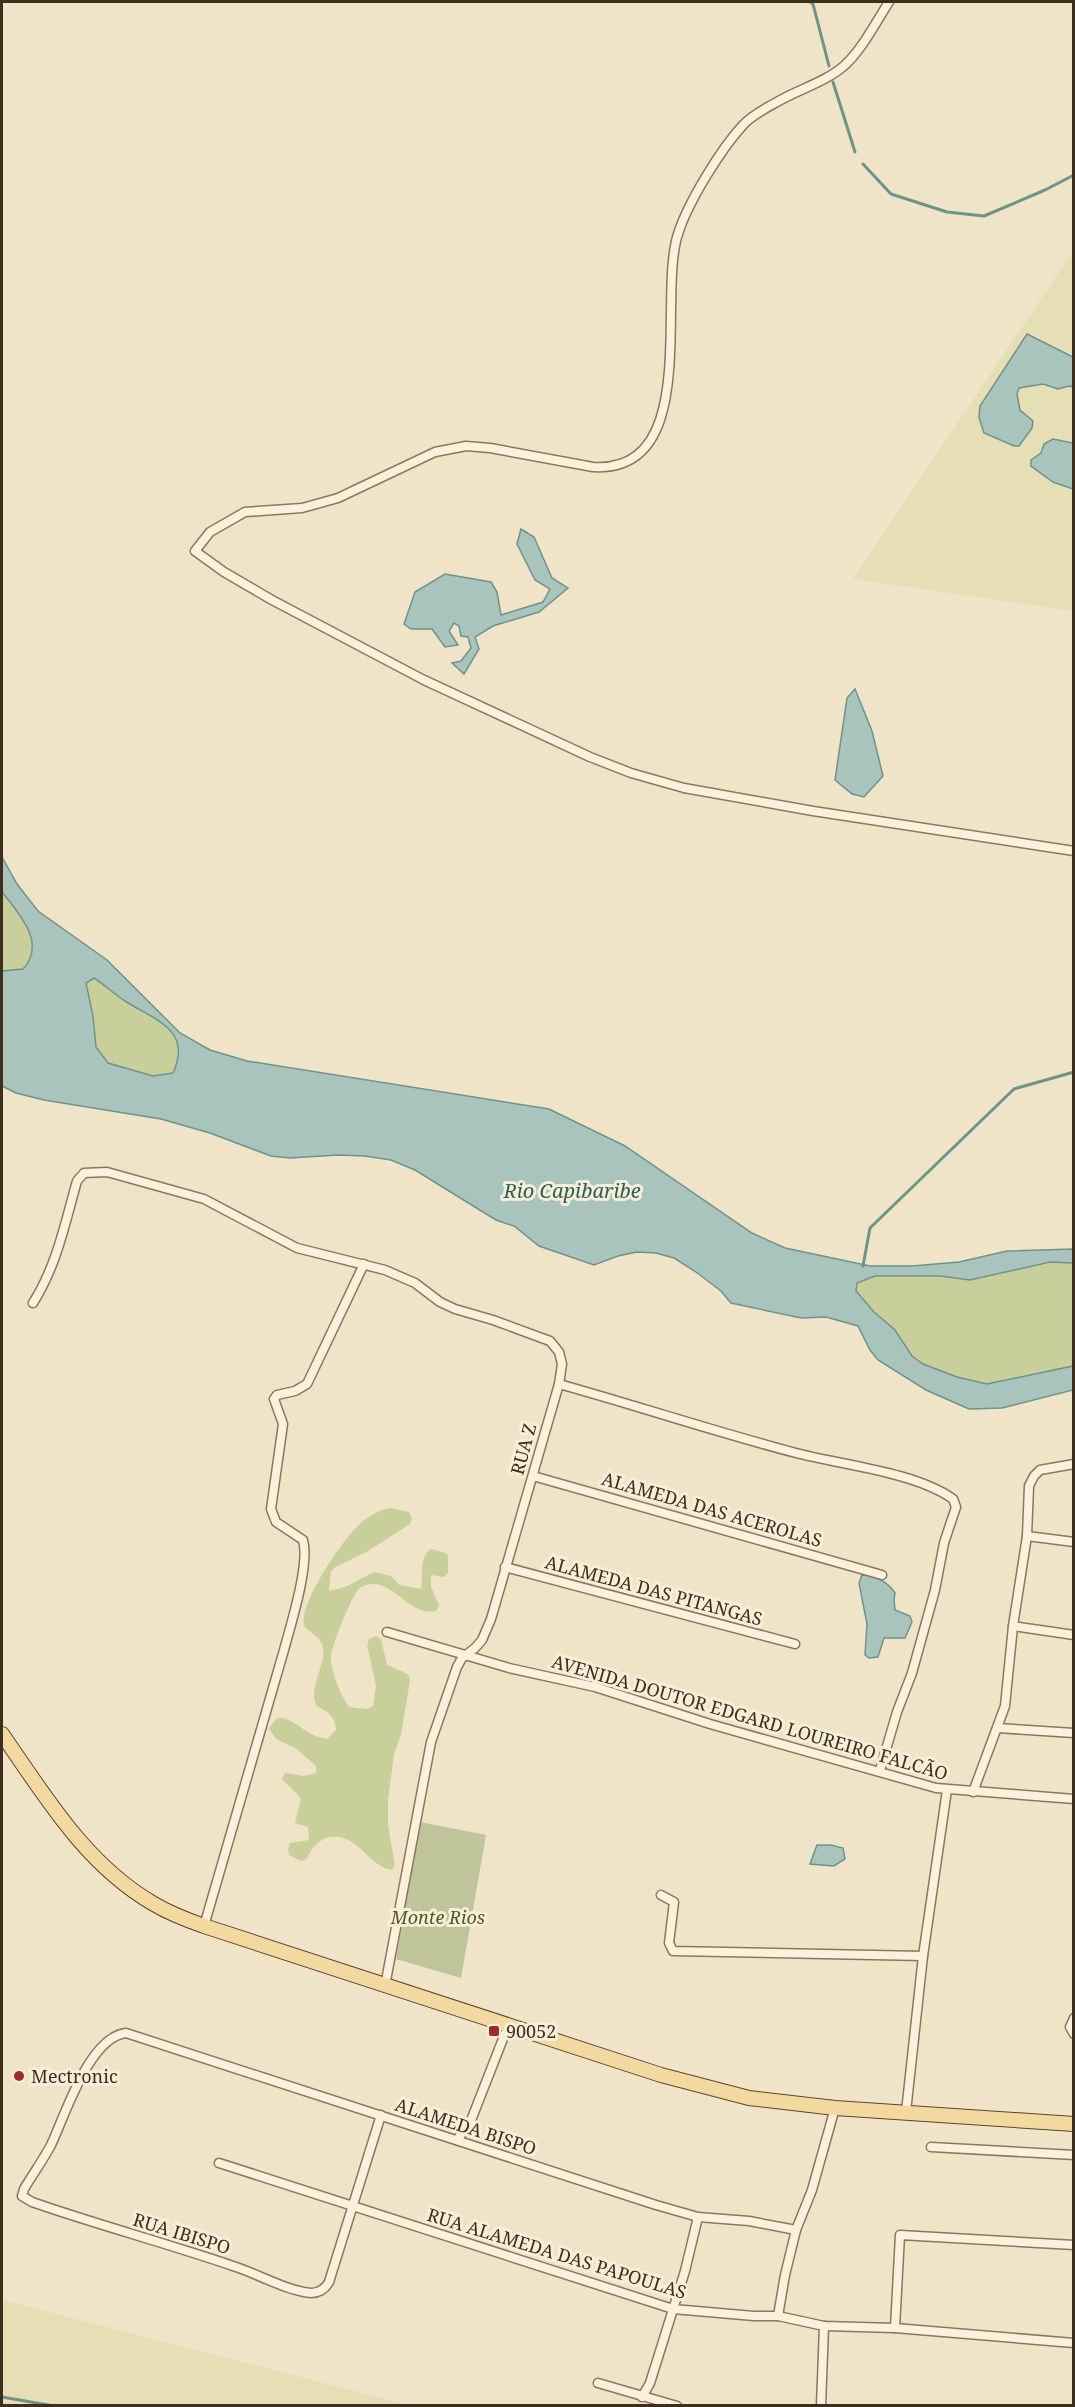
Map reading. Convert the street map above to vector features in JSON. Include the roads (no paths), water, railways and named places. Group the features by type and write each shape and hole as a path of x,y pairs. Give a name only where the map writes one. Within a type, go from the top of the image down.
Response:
{"main road":[{"path":"2,1734 61,1819 93,1857 117,1878 155,1905 204,1926 508,2026 719,2091 770,2102 1074,2124"}],"street":[{"path":"889,2 854,55 843,66 780,100 744,124 719,158 688,210 678,232 673,253 672,334 668,383 659,419 645,450 628,462 609,468 490,448 466,446 435,452 338,498 302,508 245,512 210,532 195,551 224,572 272,600 424,680 590,757 631,773 684,788 802,810 1074,850"},
{"path":"33,1303 54,1265 77,1180 84,1173 92,1172 122,1176 204,1199 297,1248 364,1264 307,1384 277,1395 274,1399 283,1424 271,1509 276,1522 303,1540 306,1550 296,1606 204,1926"},
{"name":"RUA Z","path":"364,1264 407,1280 455,1309 550,1341 559,1352 562,1364 559,1383 500,1593 482,1640 465,1655 457,1667 431,1742 385,1986"},
{"path":"559,1383 744,1439 898,1477 938,1490 953,1498 956,1507 944,1543 935,1590 912,1673 897,1712 880,1770"},
{"path":"973,1792 1005,1706 1013,1626 1027,1536 1029,1486 1040,1470 1074,1464"},
{"name":"ALAMEDA DAS ACEROLAS","path":"533,1476 882,1575"},
{"path":"1027,1536 1074,1542"},
{"name":"ALAMEDA DAS PITANGAS","path":"506,1567 795,1644"},
{"path":"1013,1626 1074,1635"},
{"name":"AVENIDA DOUTOR EDGARD LOUREIRO FALCÃO","path":"387,1632 509,1668 595,1687 710,1724 947,1790 1074,1799"},
{"path":"998,1728 1074,1733"},
{"path":"906,2112 923,1956 947,1790"},
{"path":"662,1895 674,1902 669,1943 673,1951 827,1952 923,1956"},
{"path":"1074,2018 1070,2027 1074,2034"},
{"path":"457,2140 471,2123 508,2026"},
{"name":"ALAMEDA BISPO","path":"32,2202 25,2199 22,2193 50,2147 77,2085 97,2052 117,2034 130,2035 698,2217 749,2221 796,2230"},
{"path":"778,2316 796,2230 812,2190 835,2108"},
{"path":"351,2206 381,2115"},
{"path":"931,2147 1074,2155"},
{"name":"RUA ALAMEDA DAS PAPOULAS","path":"219,2163 673,2309 778,2316 824,2326 895,2328 1074,2343"},
{"name":"RUA IBISPO","path":"32,2202 103,2227 189,2251 309,2293 323,2289 329,2282 351,2206"},
{"path":"642,2397 650,2383 685,2271 698,2217"},
{"path":"895,2328 900,2235 1074,2245"},
{"path":"821,2406 824,2326"},
{"path":"598,2383 677,2406"}],"water":[{"path":"1027,334 1073,357 1073,387 1058,389 1043,384 1019,388 1017,394 1020,410 1033,421 1032,428 1019,446 1014,446 984,433 979,418 980,406"},
{"path":"1053,439 1073,443 1073,489 1053,482 1031,466 1031,460 1041,453 1044,444"},
{"path":"521,529 534,537 552,578 568,588 539,612 493,626 475,637 479,649 464,674 452,663 461,661 471,648 468,637 461,636 459,626 454,623 449,631 458,645 445,647 432,629 411,629 404,624 415,592 445,574 491,582 497,592 501,615 543,602 550,589 535,580 517,544"},
{"path":"855,689 872,731 883,776 864,797 852,794 835,780 847,698"},
{"name":"Rio Capibaribe","path":"2,857 17,884 38,911 107,960 180,1033 210,1050 247,1061 549,1109 625,1146 752,1233 785,1248 870,1266 912,1266 959,1262 1007,1251 1073,1249 1073,1263 1050,1262 970,1280 940,1276 875,1276 857,1283 856,1291 874,1312 895,1330 912,1356 923,1364 957,1377 987,1384 1073,1366 1073,1390 1002,1408 969,1409 926,1390 878,1360 870,1350 858,1326 826,1317 801,1318 731,1303 721,1291 696,1272 674,1258 656,1253 637,1252 594,1265 539,1246 514,1226 496,1220 415,1170 391,1160 338,1155 290,1158 271,1156 210,1133 161,1119 44,1100 16,1093 2,1086 2,971 23,969 30,959 32,949 28,929 2,892","holes":["94,978 125,1001 158,1021 174,1036 178,1046 178,1058 173,1073 153,1076 108,1063 96,1047 93,1016 86,983"]},
{"path":"862,1575 885,1582 895,1593 895,1610 910,1616 912,1622 905,1638 884,1638 878,1657 869,1658 865,1655 867,1624 859,1583"},
{"path":"817,1845 843,1848 845,1859 834,1866 810,1864"}],"waterway":[{"path":"810,2 813,4 829,66"},
{"path":"833,82 855,152"},
{"path":"863,164 891,194 947,212 984,216 1074,175"},
{"path":"863,1266 870,1228 1014,1089 1074,1072"},
{"path":"2,2397 54,2406"}],"place":[{"name":"90052","path":"494,2031"},
{"name":"Mectronic","path":"19,2076"}],"park label":[{"name":"Monte Rios","path":"438,1917"}]}
